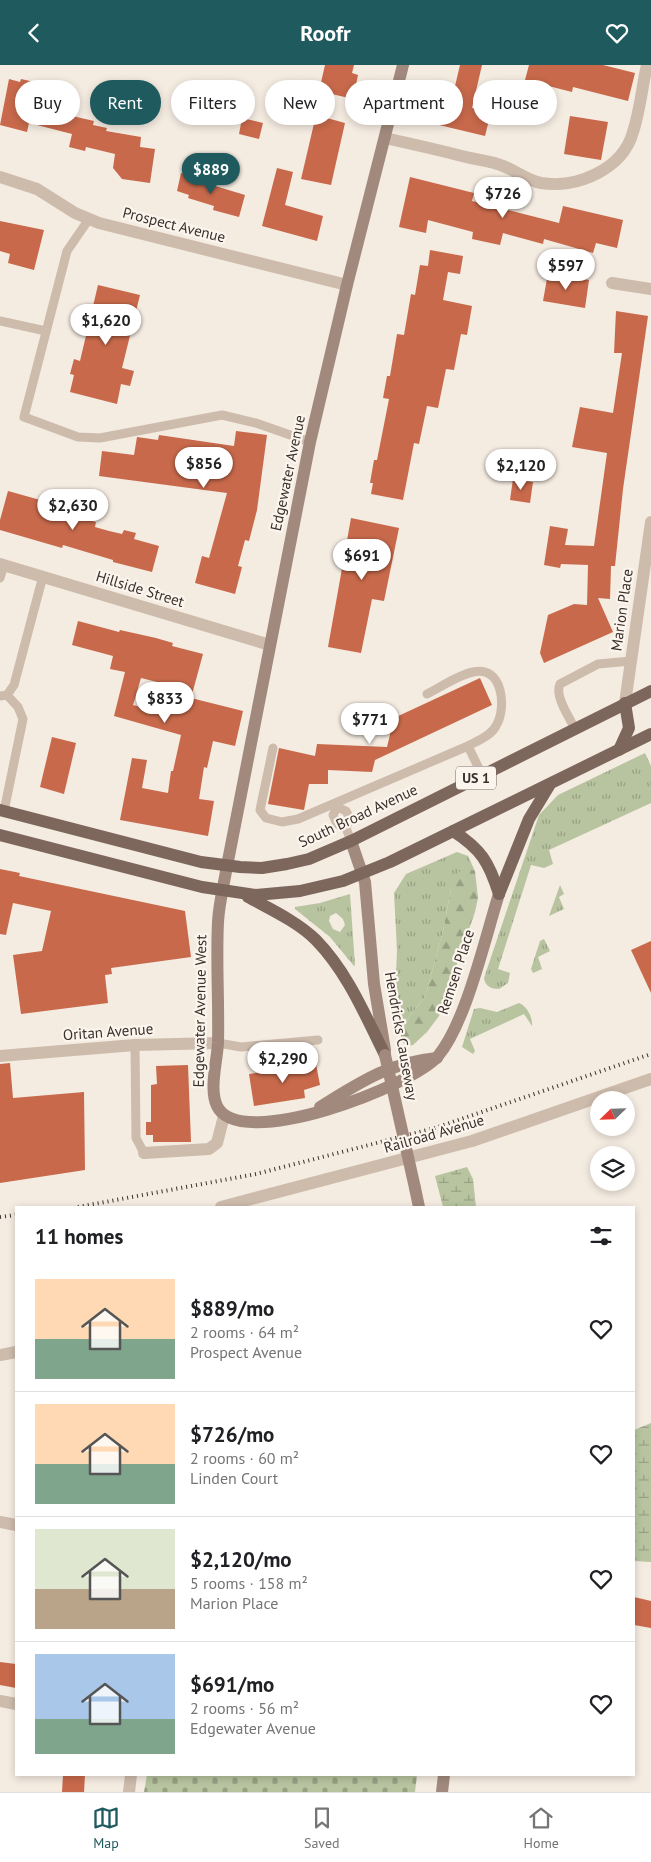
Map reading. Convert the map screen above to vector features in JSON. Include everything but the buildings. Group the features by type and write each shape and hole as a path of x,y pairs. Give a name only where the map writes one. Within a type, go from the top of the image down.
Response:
{"main road":[{"name":"South Broad Avenue","path":"2,811 201,862 227,866 275,867 309,859 351,841 651,691"},
{"path":"619,750 629,728 625,703"},
{"name":"US 1","path":"0,835 191,885 223,891 266,895 300,891 364,874 651,734"},
{"path":"499,894 529,819 549,785"},
{"path":"453,831 479,851 488,864 499,894"},
{"path":"244,894 283,916 315,939 346,976 386,1055"}],"street":[{"name":"Edgewater Avenue","path":"223,891 310,442 347,285 403,65"},
{"path":"385,138 504,166 525,178 541,183 561,184 580,181 598,173 614,162 626,148 633,133 646,65"},
{"name":"Prospect Avenue","path":"0,177 37,189 89,219 347,285"},
{"path":"612,283 651,289"},
{"name":"Marion Place","path":"625,703 651,522"},
{"name":"Hillside Street","path":"1,569 43,576 270,645"},
{"name":"Hendricks Causeway","path":"351,841 364,874 374,984 386,1055 419,1206"},
{"name":"Edgewater Avenue West","path":"223,891 218,919 218,1043 214,1094 217,1107 224,1116"},
{"name":"Remsen Place","path":"224,1116 245,1123 305,1116 375,1094 411,1077 437,1057 459,1020 499,894"},
{"name":"Oritan Avenue","path":"0,1056 136,1045 218,1043"},
{"name":"Remsen Place","path":"305,1116 371,1075 409,1061 437,1057"},
{"name":"Railroad Avenue","path":"225,1206 472,1141 651,1079"},
{"path":"144,1153 209,1149 216,1143 224,1116"},
{"path":"0,1355 15,1353"},
{"path":"0,1522 15,1525"},
{"path":"0,1701 15,1704"},
{"path":"128,1792 132,1776"},
{"path":"442,1792 444,1776"}],"lane":[{"path":"89,219 67,251 24,417 78,437 100,438 222,415 256,423 310,442"},
{"path":"0,321 46,331"},
{"path":"2,811 23,719 7,697 14,685 43,576"},
{"path":"575,729 561,698 558,687 560,683 598,664 631,661"},
{"path":"273,748 260,810 266,818 282,821 298,819 336,805 468,746 491,733 497,725 501,706 501,688 496,678 486,673 474,671 427,694"},
{"path":"468,746 482,775"},
{"path":"336,805 346,811 350,819 346,828 351,841"},
{"path":"218,1043 241,1047 318,1040"},
{"path":"136,1045 136,1138 144,1153"}],"green space":[{"path":"645,753 651,766 651,803 549,850 553,864 544,868 531,865 498,969 510,973 508,983 499,989 489,986 484,978 539,815 558,795"},
{"path":"457,852 468,856 475,871 472,869 451,889 443,931 425,997 400,1028 395,999 397,950 394,893 406,874"},
{"path":"470,868 475,871 478,898 475,912 439,1016 427,1032 413,1045 408,1046 402,1042 400,1028 425,997 443,931 451,889 458,872"},
{"path":"560,885 564,894 559,897 564,909 549,916"},
{"path":"350,894 354,966 330,937 295,909 295,907 320,903","holes":["336,913 343,919 345,925 340,932 333,929 329,921 330,916"]},
{"path":"544,939 550,951 538,957 542,969 533,973 531,969 540,941"},
{"path":"519,1003 529,1013 532,1019 532,1026 524,1014 470,1039 475,1051 473,1054 462,1047 474,1009 480,1008 497,1012"},
{"path":"467,1167 473,1179 476,1206 443,1206 435,1176"},
{"path":"651,1423 651,1562 635,1561 635,1430"},
{"path":"147,1776 417,1776 415,1792 144,1792"}],"railway":[{"path":"83,1206 256,1174 435,1128 651,1054"},
{"path":"0,1217 15,1215"}]}
